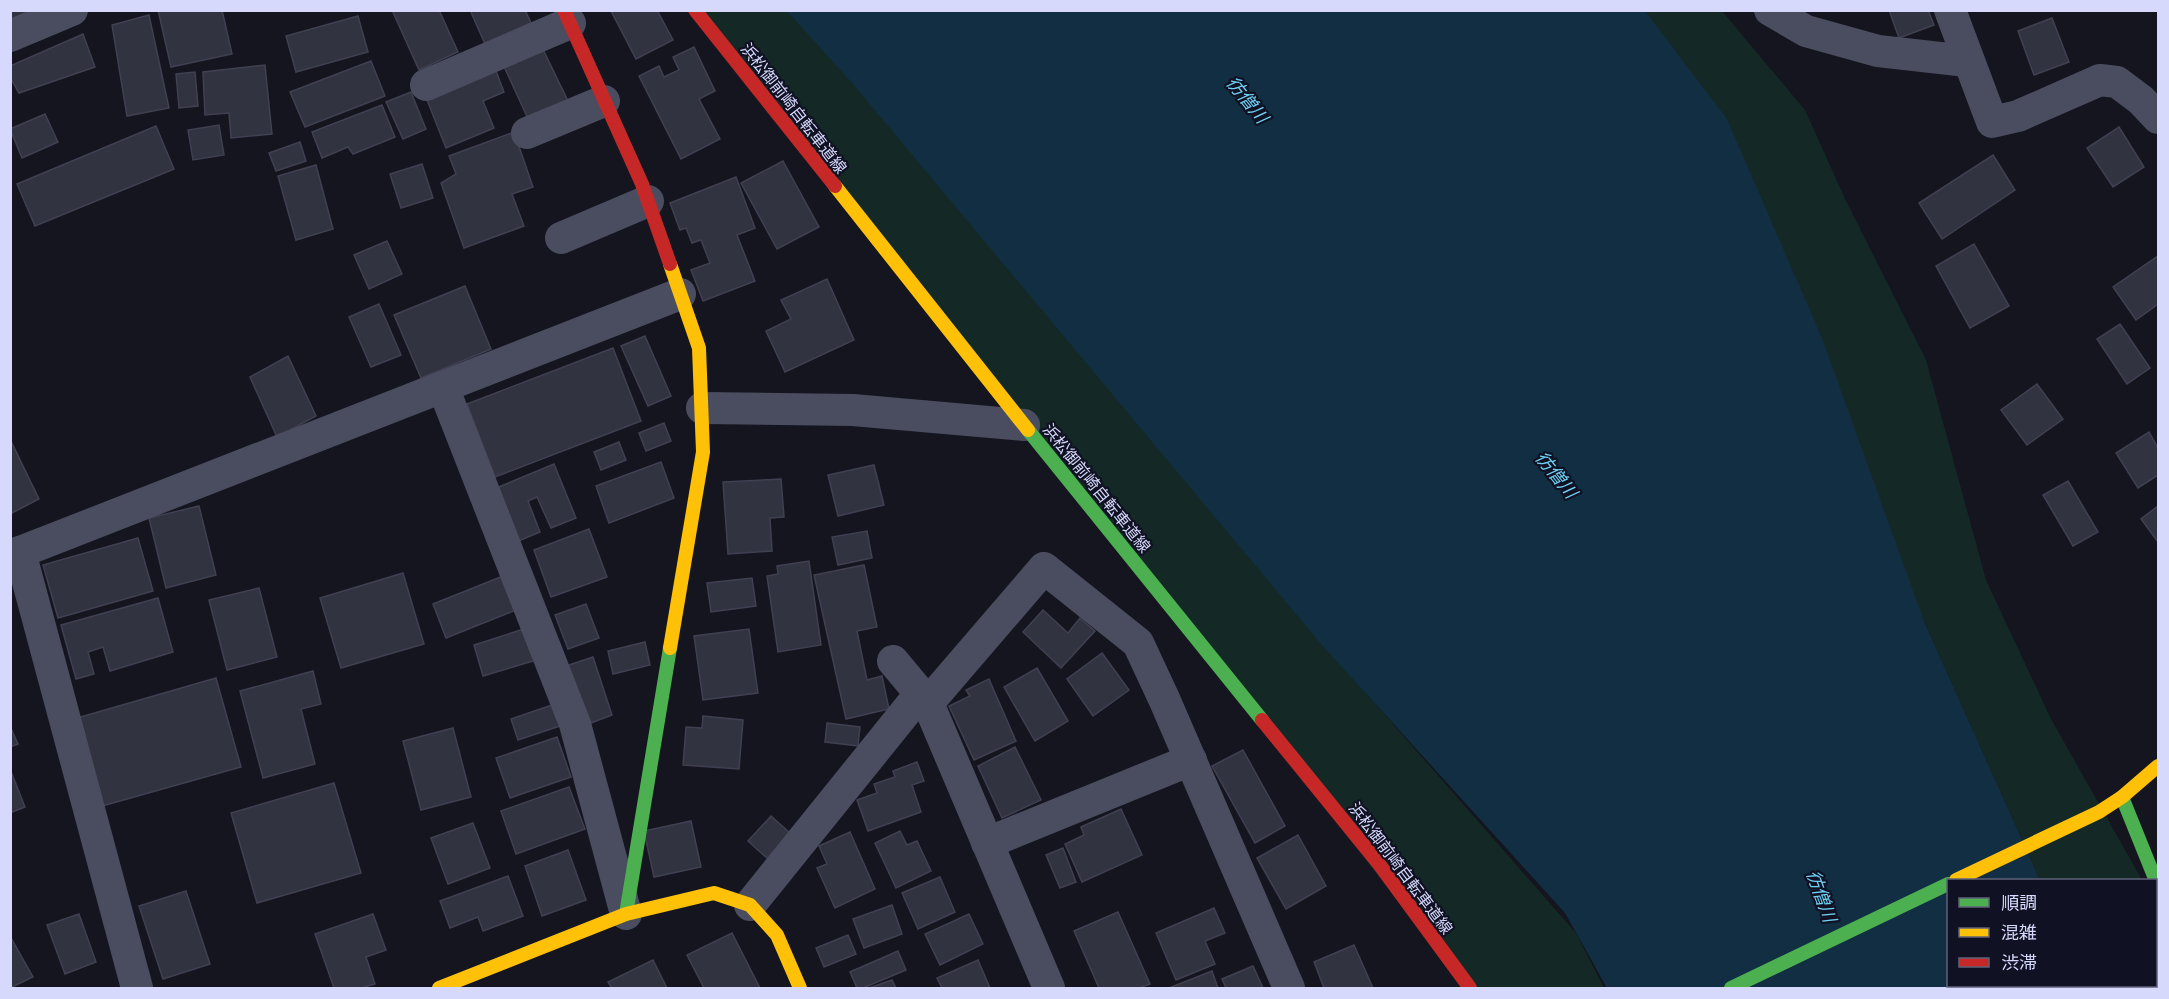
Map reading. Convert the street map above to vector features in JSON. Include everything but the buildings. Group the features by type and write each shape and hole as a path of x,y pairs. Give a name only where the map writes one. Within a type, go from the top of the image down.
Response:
{"main road":[{"name":"浜松御前崎自転車道線","path":"695,10 1024,425 1379,864 1470,988"},
{"path":"567,17 648,201 699,348 703,452 626,914"},
{"path":"1958,879 2099,812 2122,797 2158,766"},
{"path":"2122,797 2155,879"},
{"path":"1731,988 1947,884"},
{"path":"439,988 626,914 714,893 750,905 777,935 800,988"}],"street":[{"path":"10,36 72,10"},
{"path":"1770,10 1806,30 1878,51 1967,61"},
{"path":"1950,10 1967,61 1992,122 2018,116 2100,80 2117,82 2141,100 2158,118"},
{"path":"426,85 567,17"},
{"path":"527,133 604,101"},
{"path":"561,238 648,201"},
{"path":"138,988 15,554 680,294"},
{"path":"443,387 575,724 626,914"},
{"path":"702,408 853,410 1024,425"},
{"path":"750,905 924,698 1044,568 1138,643 1289,988"},
{"path":"893,661 924,698 1049,988"},
{"path":"987,843 1191,760"}],"green space":[{"path":"695,11 793,11 1364,691 1576,933 1604,988 1467,988"},
{"path":"1611,11 1722,11 1805,110 1846,201 1926,360 1986,580 2051,719 2141,879 2040,879 1924,621"},
{"path":"2157,906 2158,988 2089,988 2157,987"}],"water":[{"name":"彷僧川","path":"787,11 1645,11 1727,119 1822,338 1924,621 2040,879 1947,879 1947,987 2089,988 1607,988 1565,913 1321,644 853,84"}],"traffic: fast":[{"path":"1028,430 1262,720"},
{"path":"626,914 670,648"},
{"path":"2122,797 2155,879"},
{"path":"1731,988 1947,884"}],"traffic: slow":[{"path":"835,186 1028,430"},
{"path":"670,264 699,348 703,452 670,648"},
{"path":"1958,879 2099,812 2122,797 2158,766"},
{"path":"439,988 626,914 714,893 750,905 777,935 800,988"}],"traffic: jam":[{"path":"564,10 642,184 670,264"},
{"path":"695,10 835,186"},
{"path":"1262,720 1379,864 1470,988"}]}
